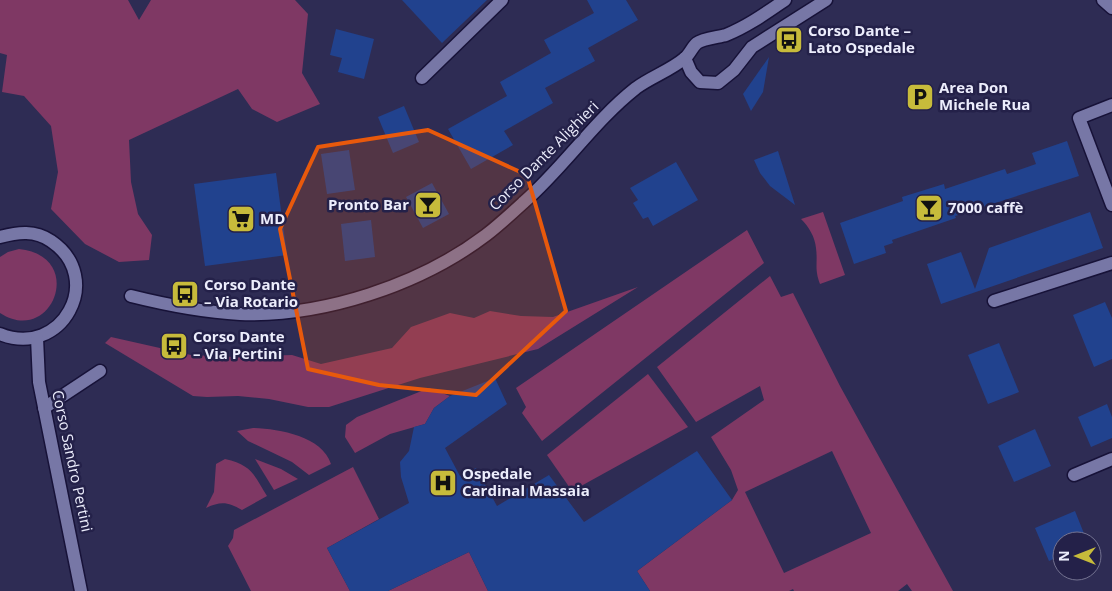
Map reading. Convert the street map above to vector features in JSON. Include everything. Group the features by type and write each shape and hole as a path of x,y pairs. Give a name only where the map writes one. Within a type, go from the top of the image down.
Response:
{"street":[{"path":"422,78 502,0"},
{"name":"Corso Dante Alighieri","path":"131,296 205,311 241,314 299,312 356,299 402,282 446,261 486,235 552,175 583,139 637,88 685,58 698,42 726,35 752,23 785,0"},
{"path":"685,58 691,72 700,82 718,83 734,70 752,47 826,0"},
{"path":"1103,0 1112,8"},
{"path":"1112,105 1079,118 1112,204"},
{"path":"0,237 14,233 30,233 46,237 59,246 69,259 75,274 76,288 74,302 68,315 59,326 49,333 37,338 19,340 0,334"},
{"path":"994,301 1112,263"},
{"name":"Corso Sandro Pertini","path":"37,338 39,382 82,591"},
{"path":"44,408 100,371"},
{"path":"1074,475 1112,459"}],"highlighted area":[{"path":"428,130 527,175 566,311 476,395 379,385 308,369 280,229 318,147"}],"shaded area":[{"path":"0,0 128,0 139,20 151,0 295,0 308,14 302,73 320,104 277,122 252,109 238,89 129,140 131,182 138,214 152,235 149,260 119,262 85,244 51,209 58,172 51,126 24,96 2,92 7,55 0,53"},
{"path":"823,212 845,275 820,284 817,274 814,240 809,229 801,219"},
{"path":"747,230 764,263 542,441 522,413 526,407 516,388"},
{"path":"19,249 40,255 52,267 57,281 54,296 47,310 34,318 19,320 0,313 0,257 8,252"},
{"path":"770,276 781,297 793,293 840,386 953,591 912,591 907,584 898,591 794,591 793,589 789,591 650,591 637,571 732,500 738,490 731,470 711,437 764,400 760,386 696,422 657,367","holes":["832,451 871,533 784,573 745,492"]},
{"path":"638,287 538,349 420,378 329,407 308,407 269,399 238,396 193,396 105,343 111,337 191,355 234,357 292,355 321,364 392,348 411,327 450,313 474,318 490,311 521,316 553,317"},
{"path":"648,374 688,427 572,491 547,455"},
{"path":"429,388 450,396 434,408 425,424 390,434 355,453 345,437 346,425 357,417"},
{"path":"253,428 287,432 309,441 326,454 331,464 309,475 292,462 248,441 237,431"},
{"path":"225,459 234,461 247,468 267,496 242,510 224,503 206,508 214,492 216,464"},
{"path":"255,459 281,469 298,479 274,490"},
{"path":"353,467 379,519 327,548 350,591 251,591 228,546 233,538 234,530"},
{"path":"469,552 488,591 388,591"}],"building":[{"path":"402,0 487,0 442,43"},
{"path":"587,0 626,0 638,20 588,48 595,61 545,88 553,103 504,131 513,145 471,169 448,129 507,96 500,82 551,53 544,40 594,13"},
{"path":"336,29 374,39 364,79 338,72 342,58 330,55"},
{"path":"769,57 763,92 751,111 743,94"},
{"path":"404,106 419,142 393,153 378,117"},
{"path":"1067,141 1079,176 955,216 956,218 892,240 893,243 884,246 886,253 854,264 840,223 903,201 902,197 944,184 945,189 1005,169 1007,174 1036,164 1032,153"},
{"path":"349,150 355,190 327,194 321,154"},
{"path":"778,151 795,205 770,186 760,173 754,160"},
{"path":"676,162 698,200 653,226 648,217 643,219 633,203 638,200 630,188"},
{"name":"MD","path":"276,173 287,255 205,266 194,184"},
{"name":"Pronto Bar","path":"432,183 449,214 423,228 406,197"},
{"path":"1090,212 1103,248 941,304 927,264 961,252 975,289 989,248"},
{"path":"371,220 375,257 345,261 341,224"},
{"path":"1105,302 1112,318 1112,359 1094,367 1073,315"},
{"path":"999,343 1019,392 988,404 968,355"},
{"name":"Ospedale Cardinal Massaia","path":"495,378 507,404 445,448 460,476 476,468 497,506 549,475 584,522 697,451 732,500 637,571 650,591 488,591 469,552 388,591 350,591 327,548 409,503 401,477 400,462 409,451 414,427 425,424 434,408 450,396"},
{"path":"1107,404 1112,417 1112,438 1091,447 1078,417"},
{"path":"1035,429 1051,466 1014,482 998,446"},
{"path":"1075,511 1083,531 1052,531 1052,560 1049,561 1035,528"}],"place":[{"name":"Corso Dante – Lato Ospedale","path":"789,40"},
{"name":"Area Don Michele Rua","path":"920,97"},
{"name":"Pronto Bar","path":"428,205"},
{"name":"7000 caffè","path":"929,208"},
{"name":"MD","path":"241,219"},
{"name":"Corso Dante – Via Rotario","path":"185,294"},
{"name":"Corso Dante – Via Pertini","path":"174,346"},
{"name":"Ospedale Cardinal Massaia","path":"443,483"}]}
